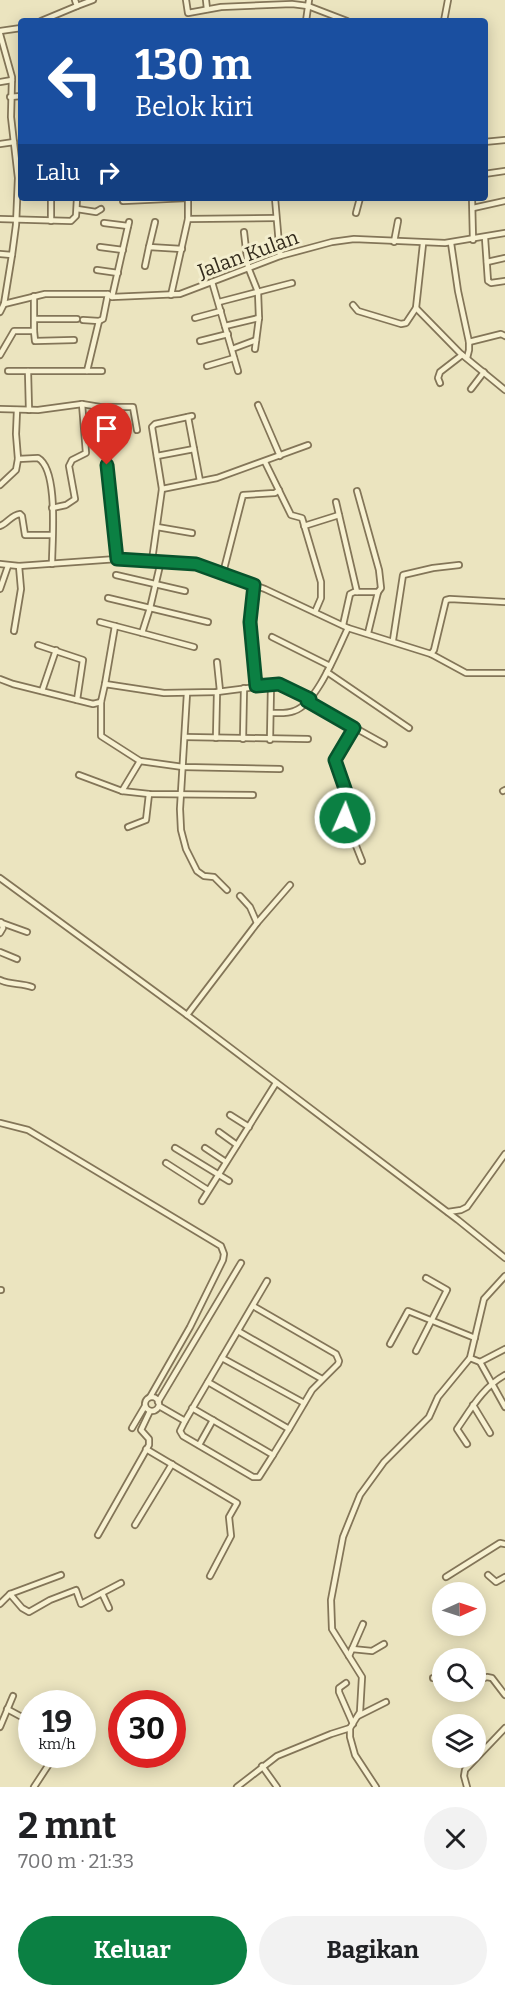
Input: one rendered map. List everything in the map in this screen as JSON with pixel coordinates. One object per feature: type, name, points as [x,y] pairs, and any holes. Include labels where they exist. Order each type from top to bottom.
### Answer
[{"type":"street","points":[[47,18],[76,3],[93,0]]},
{"type":"street","points":[[186,0],[188,13],[248,3],[288,2],[309,3],[341,18]]},
{"type":"street","points":[[206,0],[207,9]]},
{"type":"street","points":[[226,0],[227,6]]},
{"type":"street","points":[[445,18],[448,0]]},
{"type":"street","points":[[306,18],[309,3]]},
{"type":"street","points":[[18,29],[0,33],[12,80],[10,97],[14,142],[18,151]]},
{"type":"street","points":[[0,81],[12,80]]},
{"type":"street","points":[[10,97],[18,96]]},
{"type":"street","points":[[13,126],[18,125]]},
{"type":"street","points":[[488,142],[505,140]]},
{"type":"street","points":[[0,144],[14,142]]},
{"type":"street","points":[[488,173],[505,171]]},
{"type":"street","points":[[0,312],[4,304],[2,296],[12,255],[18,175]]},
{"type":"street","points":[[51,201],[51,221]]},
{"type":"street","points":[[0,219],[73,220],[76,218],[76,201]]},
{"type":"street","points":[[171,295],[188,219],[188,201]]},
{"type":"street","points":[[275,201],[280,256]]},
{"type":"street","points":[[356,213],[359,201]]},
{"type":"street","points":[[472,201],[473,240]]},
{"type":"street","points":[[473,208],[505,201]]},
{"type":"street","points":[[77,209],[96,212],[101,209]]},
{"type":"street","points":[[188,219],[276,219]]},
{"type":"street","points":[[394,242],[398,221]]},
{"type":"street","points":[[145,266],[154,222]]},
{"type":"street","points":[[87,371],[99,321],[103,319],[118,273],[129,224],[104,223]]},
{"type":"street","points":[[244,232],[248,267],[258,292],[259,318],[255,350]]},
{"type":"street","name":"Jalan Kulan","points":[[4,304],[34,296],[59,293],[110,296],[171,295],[189,291],[280,256],[341,240],[452,243],[505,233]]},
{"type":"street","points":[[484,238],[489,282],[505,281]]},
{"type":"street","points":[[440,383],[438,378],[440,372],[469,350],[452,243]]},
{"type":"street","points":[[353,305],[358,311],[403,324],[409,320],[416,308],[423,244]]},
{"type":"street","points":[[100,247],[123,250]]},
{"type":"street","points":[[149,247],[182,249]]},
{"type":"street","points":[[0,254],[12,255]]},
{"type":"street","points":[[487,262],[505,258]]},
{"type":"street","points":[[98,270],[118,273]]},
{"type":"street","points":[[212,282],[238,371]]},
{"type":"street","points":[[219,302],[292,283]]},
{"type":"street","points":[[34,296],[35,340],[74,340]]},
{"type":"street","points":[[416,308],[464,356],[505,390]]},
{"type":"street","points":[[195,318],[221,311]]},
{"type":"street","points":[[225,326],[259,318]]},
{"type":"street","points":[[35,319],[99,321]]},
{"type":"street","points":[[1,357],[14,331],[34,331]]},
{"type":"street","points":[[469,342],[501,333],[505,336]]},
{"type":"street","points":[[200,341],[228,334]]},
{"type":"street","points":[[232,349],[256,340]]},
{"type":"street","points":[[207,366],[234,358]]},
{"type":"street","points":[[28,371],[29,410]]},
{"type":"street","points":[[8,372],[102,371]]},
{"type":"street","points":[[471,389],[484,372]]},
{"type":"street","points":[[52,508],[66,505],[75,499],[68,468],[72,460],[86,453],[82,404]]},
{"type":"street","points":[[0,409],[29,410],[82,404],[100,407],[133,407],[137,430]]},
{"type":"street","points":[[258,405],[280,456]]},
{"type":"street","points":[[0,485],[16,470],[18,459],[17,410]]},
{"type":"street","points":[[152,560],[162,489],[153,426],[190,416],[200,481]]},
{"type":"street","points":[[105,441],[117,559]]},
{"type":"street","points":[[162,489],[217,478],[308,445]]},
{"type":"street","points":[[157,456],[194,449]]},
{"type":"street","points":[[18,459],[38,458],[45,464],[51,486],[52,564]]},
{"type":"street","points":[[265,462],[291,515],[302,518],[321,582],[321,598],[315,612]]},
{"type":"street","points":[[223,573],[243,495],[274,493],[279,490]]},
{"type":"street","points":[[357,491],[379,570],[381,588],[368,633]]},
{"type":"street","points":[[336,502],[357,592]]},
{"type":"street","points":[[0,526],[6,524],[14,515],[20,514],[26,536],[51,535]]},
{"type":"street","points":[[304,526],[339,515]]},
{"type":"street","points":[[157,527],[192,533]]},
{"type":"street","points":[[0,564],[19,566],[117,559],[196,564],[254,585],[345,627],[393,640],[431,654],[466,673],[505,673]]},
{"type":"street","points":[[142,633],[161,561]]},
{"type":"street","points":[[393,640],[403,575],[433,567],[459,565]]},
{"type":"street","points":[[0,589],[8,566]]},
{"type":"street","points":[[14,632],[21,589],[19,566]]},
{"type":"street","points":[[116,575],[185,591]]},
{"type":"street","points":[[254,585],[250,622],[256,686]]},
{"type":"street","points":[[271,713],[297,711],[308,700],[327,672],[345,627],[350,594],[378,592]]},
{"type":"street","points":[[108,598],[208,622]]},
{"type":"street","points":[[431,654],[434,650],[446,600],[505,602]]},
{"type":"street","points":[[100,622],[194,647]]},
{"type":"street","points":[[115,626],[101,701],[100,736],[140,761],[183,767],[280,769]]},
{"type":"street","points":[[272,637],[330,666]]},
{"type":"street","points":[[38,645],[79,658],[84,662],[77,700]]},
{"type":"street","points":[[42,691],[56,650]]},
{"type":"street","points":[[216,738],[219,692],[217,662]]},
{"type":"street","points":[[327,672],[410,728]]},
{"type":"street","points":[[0,679],[93,704],[99,704],[101,701]]},
{"type":"street","points":[[105,684],[164,693],[219,692],[256,686],[284,686],[384,744]]},
{"type":"street","points":[[270,740],[271,685]]},
{"type":"street","points":[[243,739],[244,688]]},
{"type":"street","points":[[187,693],[181,830],[194,867],[200,874],[214,877],[227,891]]},
{"type":"street","points":[[354,728],[335,760],[351,806],[345,818],[362,861]]},
{"type":"street","points":[[185,737],[308,739]]},
{"type":"street","points":[[122,791],[140,761]]},
{"type":"street","points":[[79,775],[122,791],[150,794],[253,795]]},
{"type":"street","points":[[128,826],[146,820],[150,794]]},
{"type":"street","points":[[1,880],[187,1015],[448,1212],[505,1258]]},
{"type":"street","points":[[187,1015],[257,923],[290,885]]},
{"type":"street","points":[[240,896],[250,907],[257,923]]},
{"type":"street","points":[[1,922],[27,932]]},
{"type":"street","points":[[0,933],[3,928],[1,922]]},
{"type":"street","points":[[0,952],[16,959]]},
{"type":"street","points":[[0,980],[32,987]]},
{"type":"street","points":[[201,1201],[276,1083]]},
{"type":"street","points":[[230,1115],[249,1127]]},
{"type":"street","points":[[0,1123],[28,1130],[220,1246],[224,1254],[190,1327],[150,1397],[145,1401],[145,1406],[132,1428]]},
{"type":"street","points":[[219,1132],[237,1145]]},
{"type":"street","points":[[175,1148],[229,1181]]},
{"type":"street","points":[[205,1148],[226,1162]]},
{"type":"street","points":[[448,1212],[467,1207],[505,1154]]},
{"type":"street","points":[[166,1163],[208,1190]]},
{"type":"street","points":[[98,1535],[146,1449],[149,1440],[141,1430],[150,1411],[155,1410],[241,1263]]},
{"type":"street","points":[[376,1787],[355,1755],[350,1737],[352,1726],[358,1716],[363,1680],[361,1672],[334,1636],[331,1622],[332,1597],[343,1537],[360,1495],[384,1462],[429,1417],[438,1397],[470,1358],[484,1299],[505,1276]]},
{"type":"street","points":[[416,1351],[447,1290],[426,1278]]},
{"type":"street","points":[[252,1306],[336,1354],[338,1365],[322,1379],[304,1403],[260,1476],[256,1478],[181,1434],[180,1431],[192,1408],[208,1382],[252,1306],[267,1281]]},
{"type":"street","points":[[390,1344],[408,1311],[475,1338]]},
{"type":"street","points":[[190,1327],[200,1333]]},
{"type":"street","points":[[238,1331],[322,1379]]},
{"type":"street","points":[[480,1362],[505,1350]]},
{"type":"street","points":[[222,1358],[304,1403]]},
{"type":"street","points":[[470,1358],[480,1362],[505,1407]]},
{"type":"street","points":[[467,1444],[457,1429],[492,1382],[505,1375]]},
{"type":"street","points":[[208,1382],[289,1429]]},
{"type":"street","points":[[150,1397],[155,1398],[158,1404],[185,1421]]},
{"type":"street","points":[[473,1405],[490,1433]]},
{"type":"street","points":[[145,1406],[150,1411]]},
{"type":"street","points":[[192,1408],[273,1455]]},
{"type":"street","points":[[199,1445],[213,1420]]},
{"type":"street","points":[[146,1449],[237,1503],[229,1517],[231,1536],[210,1576]]},
{"type":"street","points":[[135,1525],[172,1464]]},
{"type":"street","points":[[446,1577],[500,1544],[505,1544]]},
{"type":"street","points":[[0,1604],[10,1594],[62,1575]]},
{"type":"street","points":[[488,1575],[496,1582],[505,1577]]},
{"type":"street","points":[[10,1594],[22,1608],[29,1612],[75,1590],[81,1604],[121,1583]]},
{"type":"street","points":[[102,1593],[109,1608]]},
{"type":"street","points":[[349,1656],[363,1624]]},
{"type":"street","points":[[352,1649],[368,1652],[384,1644]]},
{"type":"street","points":[[486,1678],[492,1678],[505,1695]]},
{"type":"street","points":[[345,1683],[339,1688],[339,1692],[352,1726]]},
{"type":"street","points":[[0,1727],[13,1696]]},
{"type":"street","points":[[358,1716],[386,1702]]},
{"type":"street","points":[[8,1709],[18,1715]]},
{"type":"street","points":[[237,1787],[262,1766],[286,1752],[352,1726]]},
{"type":"street","points":[[486,1746],[505,1728]]},
{"type":"street","points":[[262,1766],[277,1787]]},
{"type":"street","points":[[34,1787],[46,1768]]},
{"type":"street","points":[[467,1768],[464,1773],[467,1787]]},
{"type":"route","points":[[107,465],[117,559],[196,564],[254,585],[250,622],[256,686],[279,684],[284,686],[310,699],[307,701],[354,728],[335,760],[351,806],[345,818]]}]
